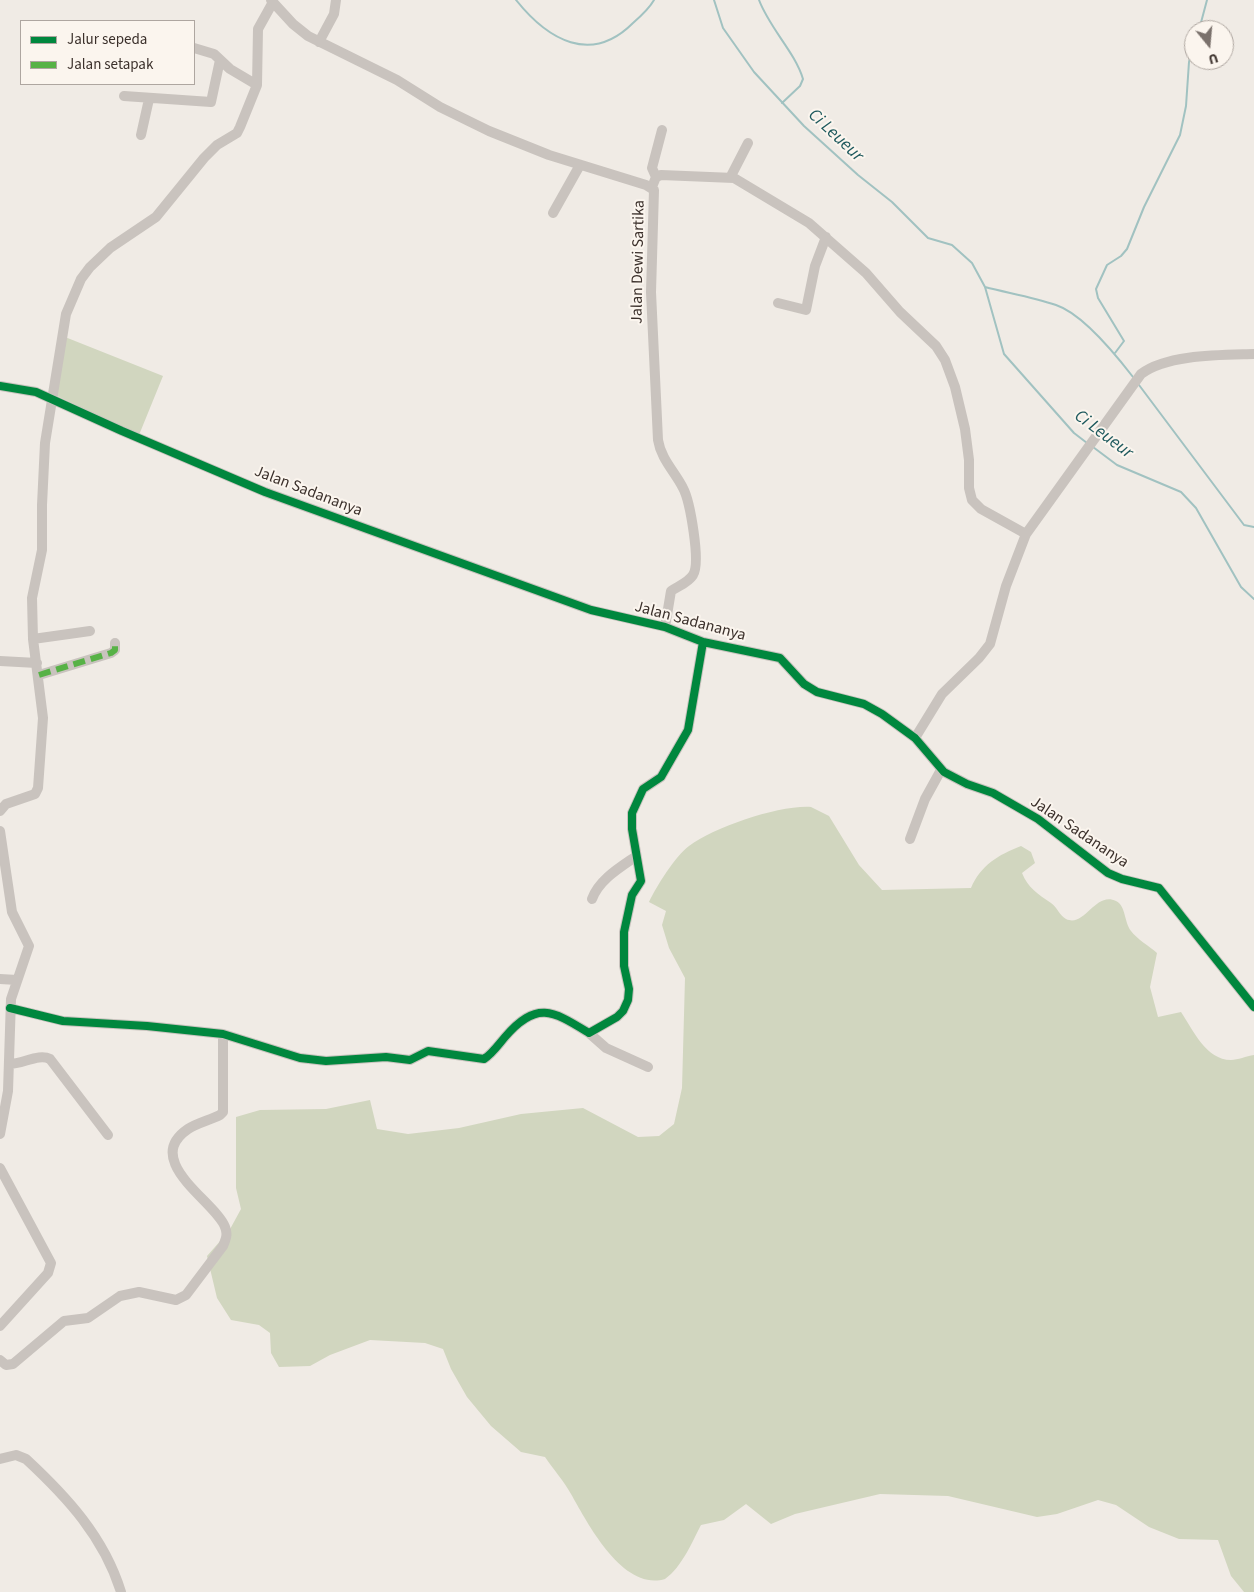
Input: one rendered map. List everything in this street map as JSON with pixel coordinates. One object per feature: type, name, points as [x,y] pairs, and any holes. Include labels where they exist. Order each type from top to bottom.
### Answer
[{"type":"street","points":[[319,42],[334,14],[336,0]]},
{"type":"street","points":[[0,810],[6,804],[31,796],[38,790],[43,718],[39,675],[33,640],[32,598],[42,550],[43,480],[51,398],[66,314],[81,279],[110,248],[161,212],[204,158],[217,145],[236,133],[248,113],[257,85],[258,29],[272,1]]},
{"type":"street","name":"Jalan Dewi Sartika","points":[[272,1],[293,24],[319,42],[397,80],[427,100],[489,131],[580,165],[652,187],[655,192],[651,292],[658,440],[663,457],[688,498],[695,547],[694,572],[690,579],[671,591],[665,627]]},
{"type":"street","points":[[195,48],[210,52],[230,69],[257,85]]},
{"type":"street","points":[[124,96],[211,102],[220,60]]},
{"type":"street","points":[[141,136],[150,99]]},
{"type":"street","points":[[652,187],[656,177],[652,168],[662,130]]},
{"type":"street","points":[[731,176],[748,143]]},
{"type":"street","points":[[553,214],[580,165]]},
{"type":"street","points":[[656,177],[731,176],[809,223],[866,273],[900,312],[936,346],[946,360],[955,387],[965,429],[970,495],[981,508],[1026,534]]},
{"type":"street","points":[[778,303],[806,310],[814,270],[826,236]]},
{"type":"street","points":[[915,738],[942,694],[979,658],[990,644],[1014,561],[1026,534],[1126,393],[1144,372],[1163,364],[1210,356],[1254,354]]},
{"type":"street","name":"Jalan Sadananya","points":[[0,386],[24,388],[51,398],[265,492],[591,610],[665,627],[703,642],[780,658],[810,688],[825,695],[864,704],[915,738],[941,770],[967,784],[993,793],[1038,819],[1108,872],[1122,879],[1159,888],[1254,1007]]},
{"type":"street","points":[[33,640],[90,631]]},
{"type":"street","points":[[590,1033],[616,1018],[623,1011],[628,1000],[629,989],[624,966],[624,932],[632,895],[641,880],[635,857],[632,813],[643,789],[661,777],[688,730],[703,642]]},
{"type":"street","points":[[39,675],[111,653],[115,650],[115,644]]},
{"type":"street","points":[[0,661],[37,663]]},
{"type":"street","points":[[910,839],[925,799],[941,770]]},
{"type":"street","points":[[0,831],[12,912],[29,946],[16,980],[10,1008],[8,1091],[0,1134]]},
{"type":"street","points":[[592,899],[595,892],[608,877],[635,857]]},
{"type":"street","points":[[0,979],[16,980]]},
{"type":"street","points":[[10,1008],[63,1021],[147,1026],[223,1034],[300,1058],[326,1061],[386,1057],[410,1060],[428,1051],[484,1060],[519,1022],[540,1012],[562,1018],[590,1033],[606,1048],[648,1067]]},
{"type":"street","points":[[0,1360],[6,1364],[13,1364],[64,1321],[88,1318],[120,1296],[139,1292],[171,1300],[186,1295],[223,1246],[226,1239],[225,1226],[185,1182],[178,1171],[174,1155],[176,1141],[187,1129],[224,1112],[223,1034]]},
{"type":"street","points":[[9,1064],[21,1064],[39,1057],[50,1059],[108,1135]]},
{"type":"street","points":[[0,1168],[52,1263],[48,1273],[0,1326]]},
{"type":"street","points":[[0,1457],[16,1455],[26,1458],[74,1506],[109,1560],[121,1592]]},
{"type":"green space","points":[[65,337],[163,376],[139,435],[53,394]]},
{"type":"green space","points":[[798,807],[811,807],[829,816],[859,865],[882,890],[971,888],[985,867],[998,857],[1021,846],[1031,852],[1035,863],[1022,873],[1027,883],[1066,919],[1079,919],[1102,901],[1109,899],[1119,903],[1131,931],[1157,953],[1150,987],[1158,1017],[1181,1012],[1207,1050],[1222,1059],[1234,1060],[1254,1055],[1254,1592],[1244,1592],[1231,1576],[1218,1540],[1179,1539],[1149,1527],[1116,1505],[1098,1500],[1057,1514],[1037,1517],[948,1496],[880,1494],[795,1514],[771,1524],[746,1504],[724,1520],[701,1525],[677,1568],[665,1579],[649,1580],[634,1575],[620,1565],[608,1551],[596,1536],[565,1484],[545,1457],[521,1452],[491,1426],[467,1397],[451,1369],[443,1349],[425,1343],[370,1340],[330,1355],[310,1366],[279,1367],[271,1353],[270,1333],[259,1325],[231,1320],[217,1298],[207,1256],[229,1231],[241,1209],[236,1188],[236,1117],[260,1110],[326,1109],[370,1100],[377,1129],[408,1134],[459,1128],[521,1114],[583,1108],[638,1137],[659,1136],[674,1124],[682,1088],[685,978],[669,948],[662,925],[666,911],[649,902],[661,880],[678,856],[700,839],[765,813]]},
{"type":"waterway","name":"Ci Leueur","points":[[516,0],[528,14],[556,36],[586,45],[602,43],[617,36],[642,15],[654,0]]},
{"type":"waterway","name":"Ci Leueur","points":[[714,0],[723,28],[754,72],[804,126],[858,175],[892,202],[928,238],[952,245],[972,263],[985,287],[1004,354],[1074,433],[1087,443]]},
{"type":"waterway","points":[[759,0],[769,21],[794,59],[803,79],[800,86],[782,103]]},
{"type":"waterway","points":[[1202,20],[1207,0]]},
{"type":"waterway","points":[[1115,353],[1124,341],[1098,298],[1096,289],[1107,265],[1121,256],[1127,249],[1144,207],[1180,135],[1186,106],[1188,70]]},
{"type":"waterway","name":"Ci Leueur","points":[[985,287],[1056,305],[1066,310],[1088,326],[1133,377]]},
{"type":"waterway","name":"Ci Leueur","points":[[1139,385],[1244,525],[1254,527]]},
{"type":"waterway","name":"Ci Leueur","points":[[1093,447],[1117,465],[1181,492],[1196,508],[1241,587],[1254,599]]},
{"type":"marked path","points":[[39,675],[111,653],[115,650],[115,643]]},
{"type":"cycle path","points":[[0,386],[36,392],[265,492],[591,610],[665,627],[703,642],[780,658],[804,684],[817,692],[864,704],[882,714],[915,738],[944,772],[967,784],[993,793],[1038,819],[1108,873],[1122,879],[1159,888],[1254,1007]]},
{"type":"cycle path","points":[[10,1008],[63,1021],[147,1026],[223,1034],[300,1058],[326,1061],[386,1057],[410,1060],[428,1051],[484,1059],[493,1052],[516,1025],[536,1014],[546,1013],[555,1015],[589,1033],[617,1017],[623,1011],[628,1000],[629,989],[624,966],[624,932],[632,895],[641,881],[632,829],[632,813],[643,789],[661,777],[688,730],[703,642]]}]
